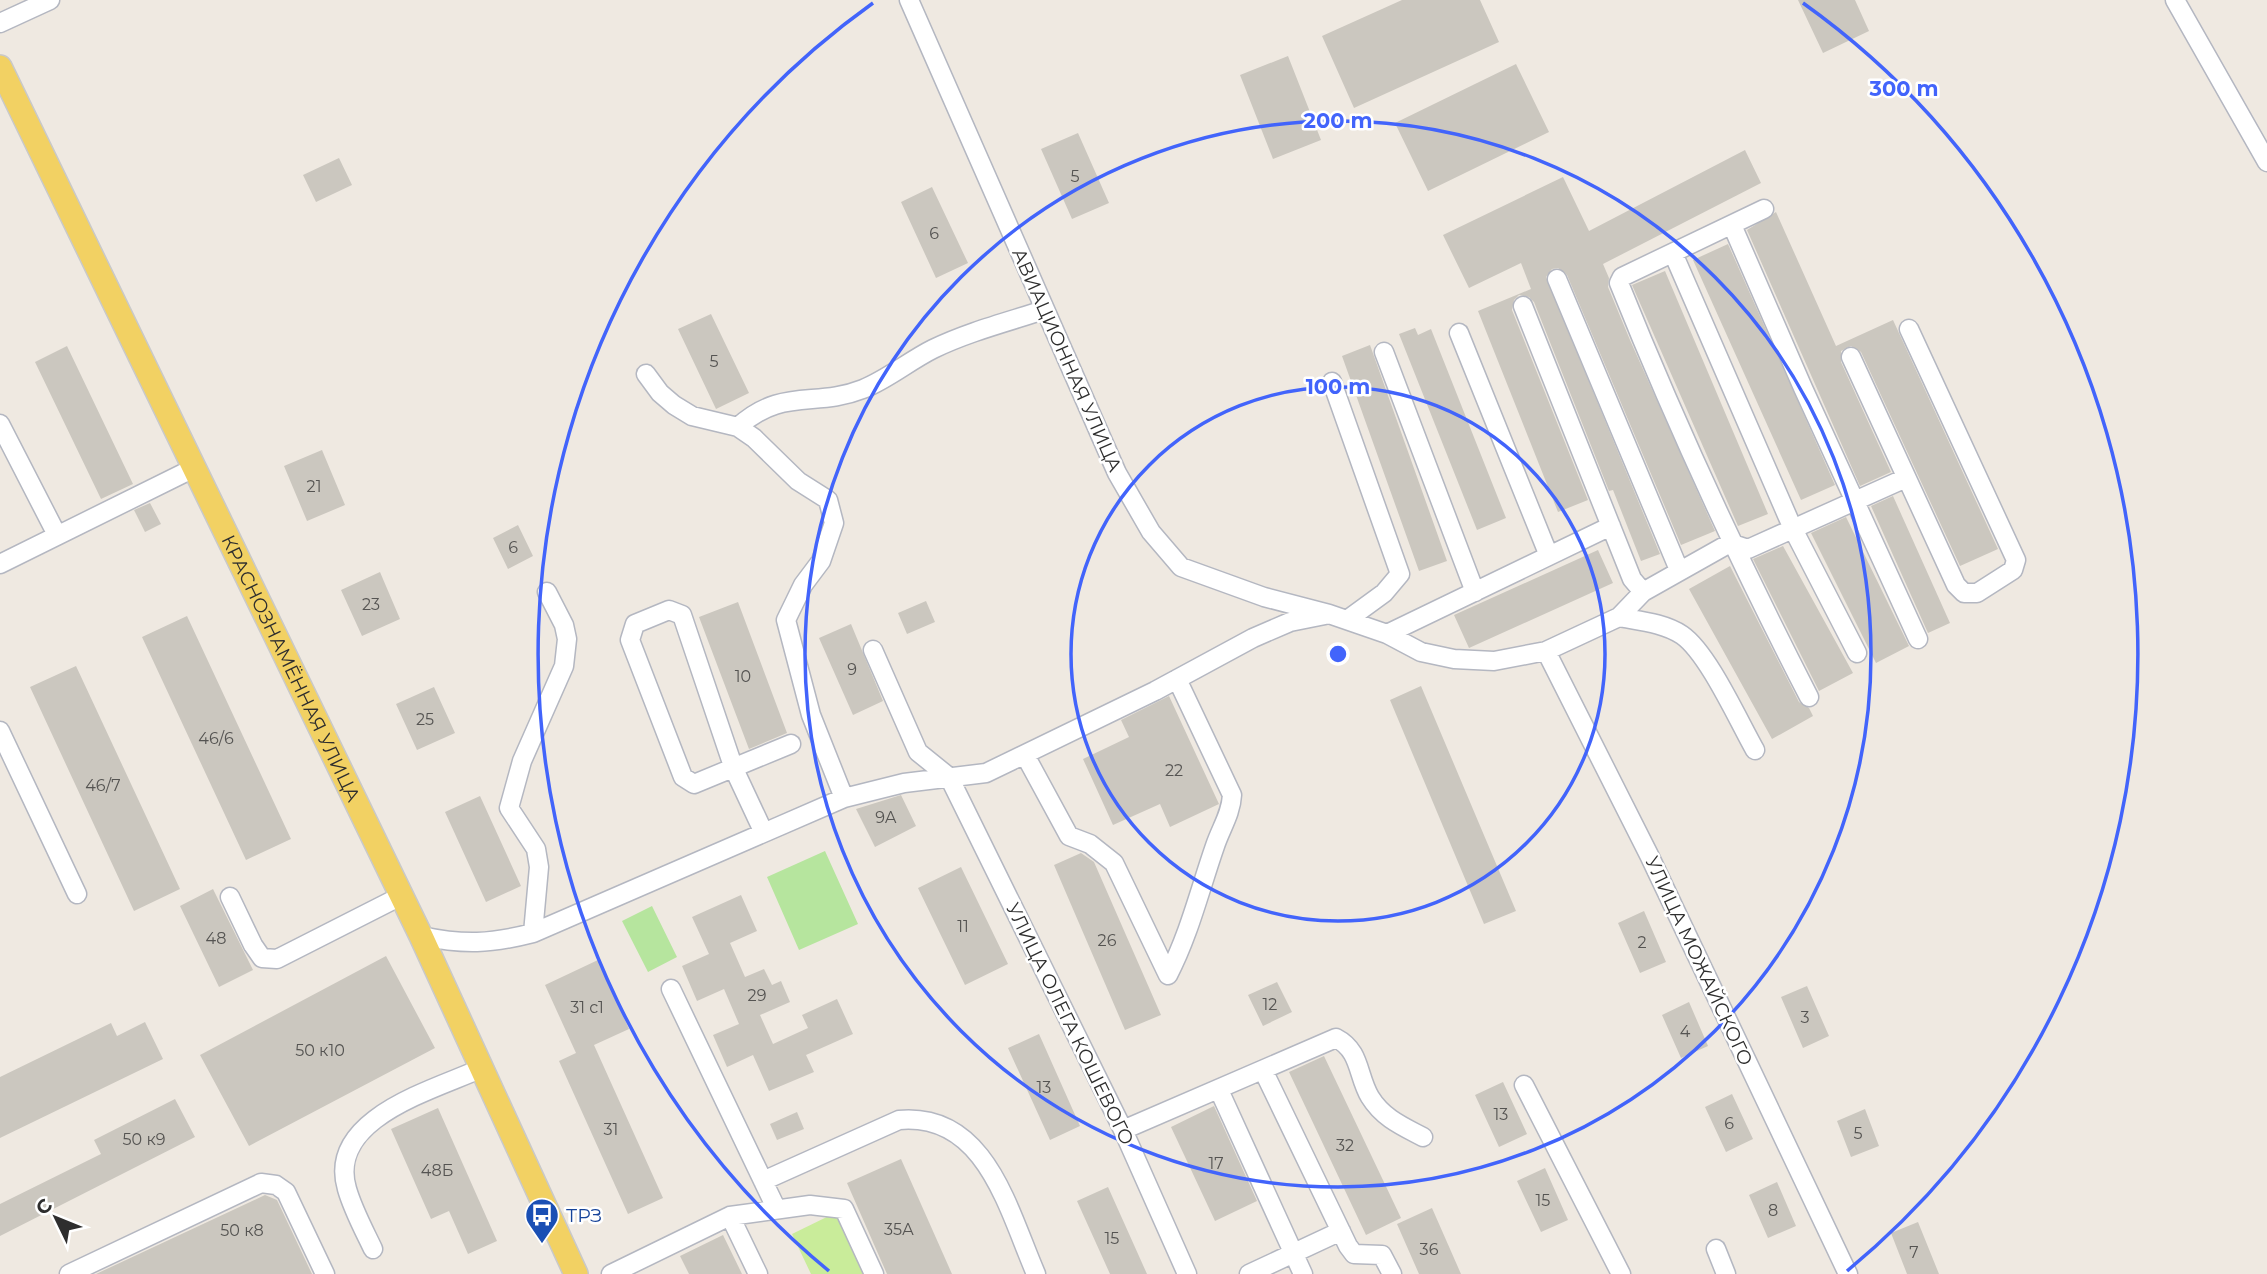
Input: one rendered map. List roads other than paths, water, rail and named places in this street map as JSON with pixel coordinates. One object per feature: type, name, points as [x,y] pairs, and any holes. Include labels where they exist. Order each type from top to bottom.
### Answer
[{"type":"main road","name":"КРАСНОЗНАМЁННАЯ УЛИЦА","points":[[0,67],[192,469],[421,936],[576,1274]]},
{"type":"street","points":[[0,23],[50,0]]},
{"type":"street","name":"АВИАЦИОННАЯ УЛИЦА","points":[[909,0],[1117,473],[1151,532],[1181,567],[1264,597],[1329,614],[1387,634],[1421,652],[1454,659],[1494,661],[1546,651],[1619,617]]},
{"type":"street","points":[[2175,0],[2267,162]]},
{"type":"street","points":[[1764,209],[1622,277],[1619,283],[1673,418],[1730,542],[1809,697]]},
{"type":"street","points":[[1732,225],[1918,639]]},
{"type":"street","points":[[1674,253],[1793,529],[1857,653]]},
{"type":"street","points":[[1557,279],[1679,570]]},
{"type":"street","points":[[1523,306],[1632,579],[1643,592]]},
{"type":"street","points":[[738,427],[754,413],[769,405],[797,398],[831,397],[860,390],[933,349],[1044,310]]},
{"type":"street","points":[[1851,357],[1956,585],[1964,593],[1977,593],[2013,570],[2016,561],[1909,329]]},
{"type":"street","points":[[1458,333],[1549,556]]},
{"type":"street","points":[[1384,352],[1475,592]]},
{"type":"street","points":[[646,374],[660,393],[692,416],[738,427],[754,438],[799,481],[828,500],[834,523],[821,561],[803,585],[786,621],[811,715],[844,798]]},
{"type":"street","points":[[1332,382],[1400,574],[1384,593],[1347,620]]},
{"type":"street","points":[[0,424],[57,535]]},
{"type":"street","points":[[0,564],[192,469]]},
{"type":"street","points":[[1730,542],[1748,549],[1906,478]]},
{"type":"street","points":[[1387,634],[1611,526]]},
{"type":"street","points":[[1619,617],[1643,592],[1730,542]]},
{"type":"street","points":[[533,933],[540,867],[536,849],[509,808],[522,761],[564,666],[567,639],[564,625],[547,592]]},
{"type":"street","points":[[763,831],[734,769],[682,615],[669,610],[635,624],[630,640],[683,777],[694,784],[734,769],[790,744]]},
{"type":"street","points":[[421,936],[470,944],[494,943],[533,933],[597,908],[763,831],[844,798],[904,783],[986,773],[1290,622],[1329,614]]},
{"type":"street","points":[[1619,617],[1665,627],[1682,635],[1698,649],[1755,750]]},
{"type":"street","points":[[873,650],[918,752],[949,777]]},
{"type":"street","name":"УЛИЦА МОЖАЙСКОГО","points":[[1546,651],[1649,855],[1848,1274]]},
{"type":"street","points":[[1026,755],[1069,836],[1090,844],[1114,863],[1168,975],[1179,954],[1218,836],[1231,810],[1232,795],[1177,679]]},
{"type":"street","points":[[0,731],[77,894]]},
{"type":"street","name":"УЛИЦА ОЛЕГА КОШЕВОГО","points":[[949,777],[1123,1130],[1187,1274]]},
{"type":"street","points":[[230,897],[262,958],[277,959],[401,896]]},
{"type":"street","points":[[671,989],[776,1208]]},
{"type":"street","points":[[1123,1130],[1336,1038],[1349,1045],[1355,1054],[1361,1079],[1382,1113],[1423,1137]]},
{"type":"street","points":[[373,1249],[346,1188],[344,1162],[355,1137],[377,1116],[482,1068]]},
{"type":"street","points":[[1263,1070],[1354,1254],[1382,1255],[1392,1274]]},
{"type":"street","points":[[1524,1085],[1621,1274]]},
{"type":"street","points":[[1219,1090],[1303,1274]]},
{"type":"street","points":[[763,1181],[899,1120],[914,1119],[942,1125],[969,1140],[988,1165],[1036,1274]]},
{"type":"street","points":[[69,1274],[261,1183],[276,1185],[286,1192],[325,1274]]},
{"type":"street","points":[[611,1274],[730,1216],[810,1205],[844,1209],[874,1274]]},
{"type":"street","points":[[730,1216],[758,1274]]},
{"type":"street","points":[[1249,1274],[1341,1231]]},
{"type":"street","points":[[1716,1249],[1726,1274]]},
{"type":"place","name":"ТРЗ","points":[[542,1245]]}]
